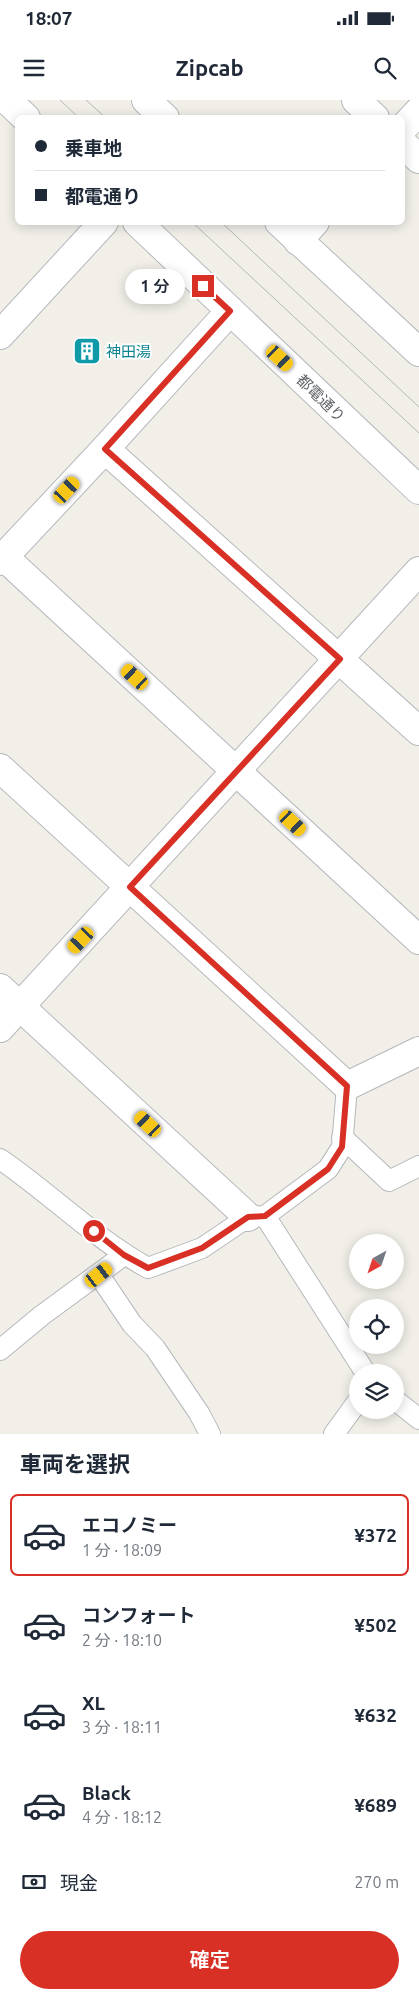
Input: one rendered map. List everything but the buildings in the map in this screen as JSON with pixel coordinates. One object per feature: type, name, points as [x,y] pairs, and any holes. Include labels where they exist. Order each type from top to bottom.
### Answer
[{"type":"street","points":[[7,100],[23,115]]},
{"type":"street","points":[[146,100],[162,115]]},
{"type":"street","points":[[356,100],[372,115]]},
{"type":"street","points":[[405,126],[419,111]]},
{"type":"street","points":[[405,146],[419,158]]},
{"type":"street","points":[[0,335],[101,225]]},
{"type":"street","name":"都電通り","points":[[140,225],[419,490]]},
{"type":"street","points":[[287,225],[307,232],[419,352]]},
{"type":"street","points":[[230,311],[2,559],[237,771],[419,940]]},
{"type":"street","points":[[105,449],[419,731]]},
{"type":"street","points":[[0,1028],[419,571]]},
{"type":"street","points":[[0,768],[347,1086],[419,1051]]},
{"type":"street","points":[[0,988],[256,1216]]},
{"type":"lane","points":[[0,1159],[23,1174],[124,1255],[148,1268],[202,1248],[256,1216],[328,1169],[342,1147],[347,1086]]},
{"type":"lane","points":[[342,1137],[389,1181],[419,1166]]},
{"type":"lane","points":[[256,1216],[359,1364]]},
{"type":"lane","points":[[0,1350],[41,1316],[124,1255]]},
{"type":"lane","points":[[99,1275],[132,1324],[155,1348],[199,1413],[210,1434]]},
{"type":"lane","points":[[404,1407],[419,1419]]},
{"type":"lane","points":[[334,1434],[349,1413]]},
{"type":"tram line","points":[[60,100],[76,115]]},
{"type":"tram line","points":[[86,100],[103,115]]},
{"type":"tram line","points":[[195,225],[419,433]]},
{"type":"tram line","points":[[224,225],[419,407]]},
{"type":"place","name":"神田湯","points":[[87,351]]},
{"type":"route","points":[[94,1231],[124,1255],[148,1268],[202,1248],[248,1217],[265,1216],[328,1169],[342,1147],[347,1086],[130,887],[340,659],[105,449],[230,311],[203,286]]}]
